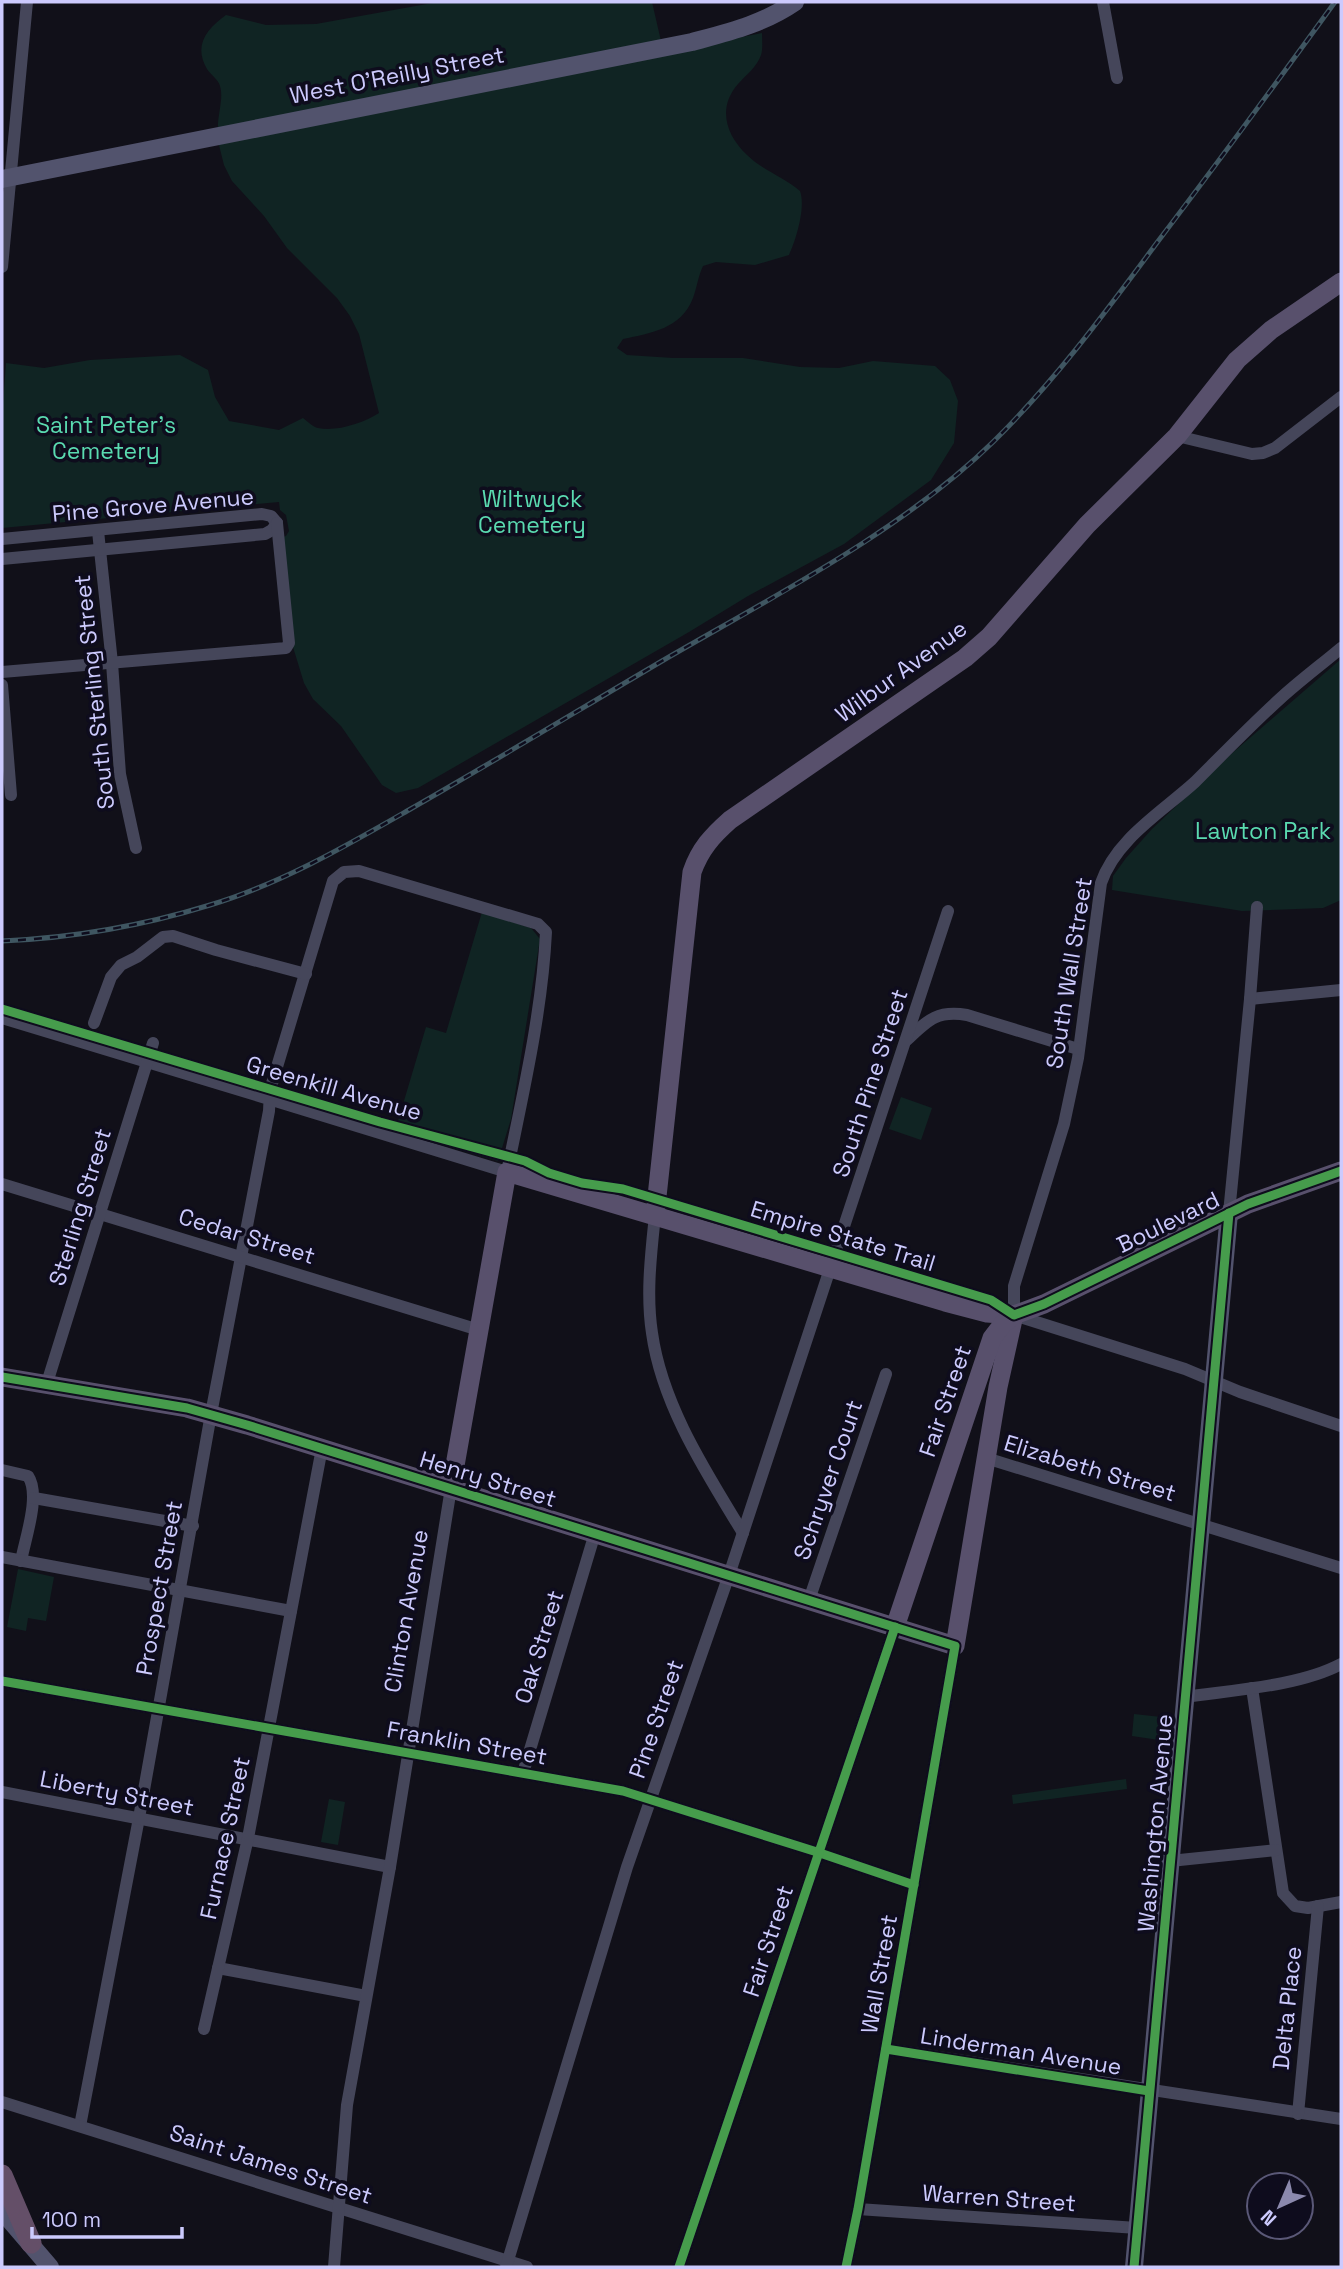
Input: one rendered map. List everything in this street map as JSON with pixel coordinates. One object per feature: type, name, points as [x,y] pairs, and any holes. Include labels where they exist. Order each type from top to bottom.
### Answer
[{"type":"highway","points":[[2,2175],[31,2243]]},
{"type":"main road","name":"West O'Reilly Street","points":[[5,179],[692,42],[758,23],[795,2]]},
{"type":"main road","name":"Wilbur Avenue","points":[[655,1215],[692,872],[708,839],[730,820],[965,658],[989,637],[1087,524],[1177,436],[1237,360],[1294,313],[1341,282]]},
{"type":"main road","name":"Boulevard","points":[[1014,1315],[1044,1304],[1229,1213],[1341,1171]]},
{"type":"main road","name":"Greenkill Avenue","points":[[507,1172],[987,1313],[1014,1315]]},
{"type":"main road","name":"Clinton Avenue","points":[[452,1488],[507,1172]]},
{"type":"main road","name":"Washington Avenue","points":[[1134,2267],[1229,1213]]},
{"type":"main road","name":"Wall Street","points":[[955,1646],[998,1387],[1014,1315]]},
{"type":"main road","name":"Fair Street","points":[[895,1627],[992,1338],[1014,1315]]},
{"type":"main road","name":"Henry Street","points":[[2,1377],[211,1414],[955,1646]]},
{"type":"main road","points":[[2,2211],[50,2267]]},
{"type":"main road","points":[[2,2231],[37,2267]]},
{"type":"street","points":[[2,267],[5,179],[27,2]]},
{"type":"street","points":[[1103,2],[1117,78]]},
{"type":"street","points":[[1177,436],[1252,454],[1263,453],[1275,448],[1341,397]]},
{"type":"street","name":"Pine Grove Avenue","points":[[2,539],[262,514],[271,516],[276,523],[272,530],[265,534],[2,559]]},
{"type":"street","points":[[2,672],[286,648],[289,643],[276,523]]},
{"type":"street","name":"South Sterling Street","points":[[98,531],[120,774],[136,848]]},
{"type":"street","name":"South Wall Street","points":[[1014,1315],[1014,1286],[1064,1124],[1078,1049],[1101,883],[1105,872],[1142,826],[1192,784],[1284,695],[1341,648]]},
{"type":"street","points":[[2,685],[11,795]]},
{"type":"street","name":"Prospect Street","points":[[80,2126],[274,1076],[335,878],[344,872],[359,870],[383,877],[538,924],[546,932],[526,1080],[507,1172]]},
{"type":"street","points":[[1229,1213],[1251,999],[1257,907]]},
{"type":"street","name":"South Pine Street","points":[[830,1268],[948,911]]},
{"type":"street","points":[[94,1023],[111,976],[121,965],[137,957],[163,937],[173,936],[306,974]]},
{"type":"street","points":[[1251,999],[1341,990]]},
{"type":"street","points":[[906,1040],[923,1025],[950,1013],[967,1015],[1078,1049]]},
{"type":"street","name":"Greenkill Avenue","points":[[2,1018],[507,1172]]},
{"type":"street","name":"Sterling Street","points":[[47,1383],[153,1043]]},
{"type":"street","name":"Cedar Street","points":[[2,1184],[480,1330]]},
{"type":"street","points":[[655,1215],[649,1299],[655,1351],[678,1418],[743,1533]]},
{"type":"street","name":"Pine Street","points":[[507,2264],[593,1974],[830,1268]]},
{"type":"street","name":"Greenkill Avenue","points":[[1014,1315],[1185,1369],[1214,1382],[1341,1426]]},
{"type":"street","name":"Schryver Court","points":[[809,1600],[886,1374]]},
{"type":"street","name":"Furnace Street","points":[[204,2029],[248,1839],[322,1448]]},
{"type":"street","name":"Elizabeth Street","points":[[986,1458],[1341,1568]]},
{"type":"street","points":[[2,1470],[28,1476],[33,1484],[34,1498],[21,1561]]},
{"type":"street","name":"Clinton Avenue","points":[[334,2267],[347,2105],[390,1867],[452,1488]]},
{"type":"street","points":[[34,1498],[192,1526]]},
{"type":"street","name":"Oak Street","points":[[523,1773],[595,1533]]},
{"type":"street","points":[[2,1557],[291,1611]]},
{"type":"street","name":"Fair Street","points":[[679,2267],[895,1627]]},
{"type":"street","name":"Wall Street","points":[[846,2267],[955,1646]]},
{"type":"street","points":[[1185,1697],[1252,1688],[1325,1673],[1341,1664]]},
{"type":"street","name":"Franklin Street","points":[[2,1681],[623,1791],[914,1885]]},
{"type":"street","points":[[1252,1688],[1286,1899],[1295,1906],[1341,1902]]},
{"type":"street","name":"Liberty Street","points":[[2,1792],[390,1867]]},
{"type":"street","points":[[1170,1861],[1276,1850]]},
{"type":"street","name":"Delta Place","points":[[1298,2114],[1318,1906]]},
{"type":"street","points":[[218,1968],[366,1996]]},
{"type":"street","name":"Linderman Avenue","points":[[886,2049],[1341,2119]]},
{"type":"street","name":"Saint James Street","points":[[2,2102],[507,2264],[527,2267]]},
{"type":"street","name":"Warren Street","points":[[858,2209],[1137,2228]]},
{"type":"green space","points":[[438,2],[652,2],[661,41],[218,130],[221,91],[207,69],[201,52],[208,32],[226,15],[266,25],[316,24]]},
{"type":"green space","name":"Wiltwyck Cemetery","points":[[762,33],[761,55],[731,93],[726,112],[727,121],[734,139],[747,155],[800,191],[801,214],[789,255],[755,265],[716,262],[703,266],[693,298],[681,317],[664,328],[623,339],[617,348],[627,355],[743,358],[800,367],[839,368],[873,361],[935,366],[950,380],[958,401],[954,443],[931,480],[844,544],[748,596],[418,788],[396,793],[382,785],[341,726],[313,699],[304,683],[293,647],[283,537],[289,531],[286,515],[280,510],[279,502],[2,528],[2,417],[6,363],[44,368],[90,360],[180,355],[208,370],[215,397],[229,421],[279,430],[303,418],[316,427],[333,429],[358,423],[379,413],[359,334],[350,316],[337,298],[287,248],[264,216],[232,181],[224,165],[218,141]]},
{"type":"green space","name":"Lawton Park","points":[[1341,659],[1341,900],[1323,908],[1242,911],[1112,890],[1113,876],[1152,829],[1230,755]]},
{"type":"green space","points":[[482,912],[531,928],[540,939],[511,1119],[498,1161],[395,1131],[426,1027],[446,1033]]},
{"type":"green space","points":[[901,1097],[932,1108],[921,1140],[889,1129]]},
{"type":"green space","points":[[18,1569],[54,1577],[46,1621],[28,1618],[26,1631],[7,1627]]},
{"type":"green space","points":[[1134,1714],[1161,1717],[1159,1740],[1132,1736]]},
{"type":"green space","points":[[1126,1779],[1127,1789],[1013,1804],[1012,1795]]},
{"type":"green space","points":[[329,1799],[345,1802],[338,1845],[321,1842]]},
{"type":"railway","points":[[2,941],[81,934],[133,925],[210,905],[286,876],[407,811],[877,534],[918,505],[993,442],[1059,369],[1120,292],[1335,2]]},
{"type":"cycle path","name":"Empire State Trail","points":[[2,1009],[380,1122],[525,1161],[549,1173],[582,1183],[623,1189],[991,1300],[1014,1315],[1044,1304],[1248,1204],[1341,1171]]},
{"type":"cycle path","points":[[1134,2267],[1229,1213]]},
{"type":"cycle path","points":[[2,1377],[187,1408],[955,1646],[846,2267]]},
{"type":"cycle path","points":[[679,2267],[895,1627]]},
{"type":"cycle path","points":[[2,1681],[623,1791],[914,1885]]},
{"type":"cycle path","points":[[886,2049],[1149,2091]]},
{"type":"park label","name":"Saint Peter's Cemetery","points":[[106,438]]}]
